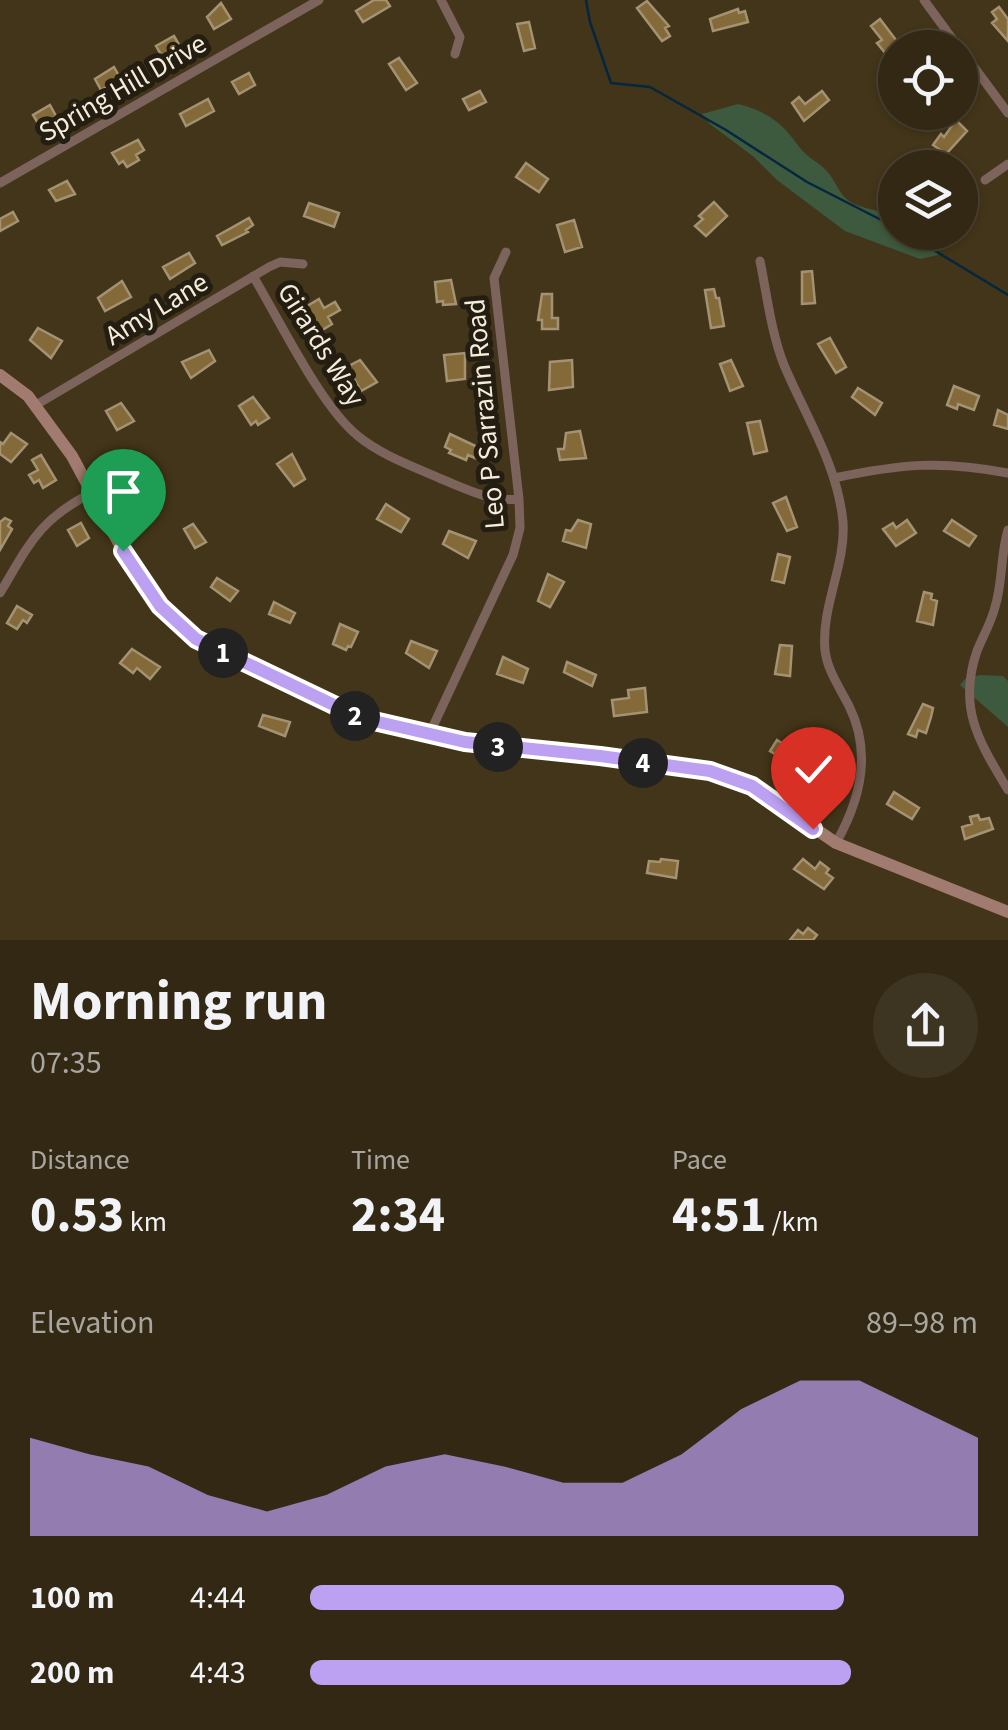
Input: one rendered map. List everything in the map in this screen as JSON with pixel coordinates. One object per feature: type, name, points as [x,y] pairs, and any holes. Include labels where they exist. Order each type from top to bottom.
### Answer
[{"type":"street","name":"Spring Hill Drive","points":[[0,184],[319,0]]},
{"type":"street","points":[[441,0],[460,37],[455,54]]},
{"type":"street","points":[[924,0],[946,30]]},
{"type":"street","points":[[978,72],[1008,113]]},
{"type":"street","points":[[985,180],[1008,164]]},
{"type":"street","name":"Leo P Sarrazin Road","points":[[428,736],[513,555],[520,528],[520,498],[494,278],[506,252]]},
{"type":"street","points":[[760,261],[783,361],[834,478],[843,523],[825,650],[832,676],[862,740],[857,797],[836,843]]},
{"type":"street","name":"Amy Lane","points":[[36,406],[253,276],[280,262],[303,264]]},
{"type":"street","name":"Girards Way","points":[[253,276],[334,411],[360,437],[472,492],[495,500],[520,498]]},
{"type":"street","points":[[0,374],[36,406],[72,456],[152,596],[196,639],[361,718],[428,736],[728,776],[780,802],[836,843],[1008,912]]},
{"type":"street","points":[[834,478],[885,467],[946,463],[1008,473]]},
{"type":"street","points":[[0,593],[39,529],[61,510],[92,493]]},
{"type":"street","points":[[1008,530],[996,605],[975,659],[970,689],[978,738],[1008,790]]},
{"type":"green space","points":[[738,104],[767,115],[827,171],[849,201],[878,211],[878,243],[845,231],[777,180],[702,114]]},
{"type":"green space","points":[[896,250],[934,250],[938,255],[920,259]]},
{"type":"green space","points":[[1003,676],[1008,681],[1008,727],[960,685],[965,679]]},
{"type":"building","points":[[374,0],[386,0],[390,6],[363,22],[356,11]]},
{"type":"building","points":[[647,1],[669,26],[665,28],[670,36],[662,41],[637,8]]},
{"type":"building","points":[[221,3],[231,19],[214,29],[207,17]]},
{"type":"building","points":[[999,7],[1008,19],[1008,41],[992,23],[997,19],[992,12]]},
{"type":"building","points":[[738,9],[739,13],[745,11],[748,22],[713,31],[710,19]]},
{"type":"building","points":[[880,19],[888,30],[878,30],[878,35],[871,26]]},
{"type":"building","points":[[529,22],[535,48],[524,51],[517,24]]},
{"type":"building","points":[[174,36],[181,48],[163,58],[156,46]]},
{"type":"building","points":[[399,58],[417,83],[406,90],[389,64]]},
{"type":"building","points":[[114,67],[119,76],[117,81],[101,90],[95,79]]},
{"type":"building","points":[[249,73],[255,85],[239,94],[232,82]]},
{"type":"building","points":[[480,91],[486,102],[469,110],[463,99]]},
{"type":"building","points":[[822,91],[829,100],[804,121],[792,103],[799,97],[805,104]]},
{"type":"building","points":[[208,99],[214,111],[186,126],[180,114]]},
{"type":"building","points":[[50,105],[56,116],[39,125],[33,115]]},
{"type":"building","points":[[949,130],[967,131],[950,150],[933,145],[941,134],[944,137]]},
{"type":"building","points":[[138,140],[144,150],[136,155],[139,160],[127,167],[123,161],[119,164],[112,153]]},
{"type":"building","points":[[526,163],[548,179],[539,192],[516,177]]},
{"type":"building","points":[[67,181],[75,194],[56,201],[49,190]]},
{"type":"building","points":[[714,202],[727,216],[706,236],[695,226],[703,219],[699,216]]},
{"type":"building","points":[[309,203],[339,213],[334,227],[304,216]]},
{"type":"building","points":[[13,212],[18,221],[0,231],[0,219]]},
{"type":"building","points":[[249,218],[253,225],[248,232],[222,245],[217,236]]},
{"type":"building","points":[[574,220],[582,247],[565,252],[557,225]]},
{"type":"building","points":[[189,253],[195,263],[170,279],[163,267]]},
{"type":"building","points":[[812,271],[815,303],[802,304],[802,272]]},
{"type":"building","points":[[451,280],[456,304],[443,305],[443,301],[437,302],[435,282]]},
{"type":"building","points":[[122,281],[131,297],[105,311],[98,298]]},
{"type":"building","points":[[714,289],[724,326],[711,328],[705,290]]},
{"type":"building","points":[[542,294],[552,294],[552,318],[558,318],[558,329],[542,329],[542,320],[538,320]]},
{"type":"building","points":[[319,299],[324,308],[335,302],[340,310],[328,317],[332,324],[319,332],[304,308]]},
{"type":"building","points":[[38,328],[62,341],[51,358],[30,340]]},
{"type":"building","points":[[830,338],[846,367],[836,373],[818,344]]},
{"type":"building","points":[[209,350],[215,361],[191,378],[182,362]]},
{"type":"building","points":[[465,353],[465,379],[447,381],[444,355]]},
{"type":"building","points":[[360,360],[377,382],[361,391],[347,367]]},
{"type":"building","points":[[572,360],[573,387],[549,390],[550,362]]},
{"type":"building","points":[[731,360],[743,386],[730,391],[720,364]]},
{"type":"building","points":[[954,386],[979,396],[974,410],[947,405]]},
{"type":"building","points":[[858,388],[882,403],[875,415],[852,397]]},
{"type":"building","points":[[253,397],[269,418],[258,425],[256,421],[251,425],[239,406]]},
{"type":"building","points":[[121,403],[134,421],[117,430],[106,411]]},
{"type":"building","points":[[998,410],[1008,415],[1008,429],[994,425]]},
{"type":"building","points":[[760,421],[767,451],[754,454],[747,423]]},
{"type":"building","points":[[580,431],[586,458],[560,460],[558,449],[564,449],[566,433]]},
{"type":"building","points":[[11,433],[27,444],[11,462],[0,454],[0,442],[3,444]]},
{"type":"building","points":[[450,434],[486,451],[482,461],[449,453],[451,450],[445,447]]},
{"type":"building","points":[[292,454],[305,479],[294,486],[277,464]]},
{"type":"building","points":[[41,455],[56,480],[43,488],[39,480],[34,483],[29,475],[38,470],[32,460]]},
{"type":"building","points":[[786,497],[797,527],[787,531],[773,503]]},
{"type":"building","points":[[386,504],[409,519],[401,532],[377,519]]},
{"type":"building","points":[[5,518],[11,521],[8,526],[12,529],[0,550],[0,522]]},
{"type":"building","points":[[578,520],[591,524],[586,548],[563,541],[566,530],[571,531]]},
{"type":"building","points":[[907,520],[916,533],[896,546],[883,529],[893,523],[896,528]]},
{"type":"building","points":[[952,520],[976,536],[969,546],[944,531]]},
{"type":"building","points":[[81,523],[89,538],[77,546],[68,530]]},
{"type":"building","points":[[193,524],[206,542],[195,548],[184,529]]},
{"type":"building","points":[[449,531],[476,541],[468,558],[443,544]]},
{"type":"building","points":[[778,554],[790,557],[784,583],[772,580]]},
{"type":"building","points":[[548,574],[564,582],[550,607],[538,601]]},
{"type":"building","points":[[217,578],[238,591],[230,601],[211,587]]},
{"type":"building","points":[[924,592],[937,601],[933,625],[917,621]]},
{"type":"building","points":[[274,602],[295,613],[290,623],[269,614]]},
{"type":"building","points":[[17,606],[32,615],[17,629],[7,623]]},
{"type":"building","points":[[340,624],[358,632],[346,650],[333,644]]},
{"type":"building","points":[[411,641],[437,651],[429,668],[406,653]]},
{"type":"building","points":[[780,645],[792,646],[790,676],[775,674]]},
{"type":"building","points":[[132,649],[160,667],[150,679],[137,668],[133,673],[120,663]]},
{"type":"building","points":[[503,657],[528,669],[523,683],[497,674]]},
{"type":"building","points":[[567,662],[596,675],[592,686],[564,672]]},
{"type":"building","points":[[645,688],[647,712],[614,716],[612,700],[629,698],[628,690]]},
{"type":"building","points":[[923,704],[933,708],[926,733],[918,730],[916,737],[908,734]]},
{"type":"building","points":[[263,715],[290,722],[285,736],[259,726]]},
{"type":"building","points":[[777,740],[790,748],[783,759],[770,751]]},
{"type":"building","points":[[894,792],[919,808],[912,819],[887,804]]},
{"type":"building","points":[[978,815],[980,820],[989,818],[993,829],[965,839],[962,827],[972,824],[970,817]]},
{"type":"building","points":[[803,859],[815,869],[820,862],[829,869],[826,873],[833,878],[824,889],[794,869]]},
{"type":"building","points":[[649,861],[678,861],[676,878],[647,873]]},
{"type":"building","points":[[808,928],[817,935],[813,940],[790,940],[798,930],[803,934]]},
{"type":"waterway","points":[[586,0],[611,83],[650,87],[807,182],[878,218]]},
{"type":"waterway","points":[[934,250],[1008,295]]},
{"type":"route","points":[[123,551],[160,606],[196,639],[361,718],[465,742],[710,771],[752,786],[780,802],[813,829]]}]
